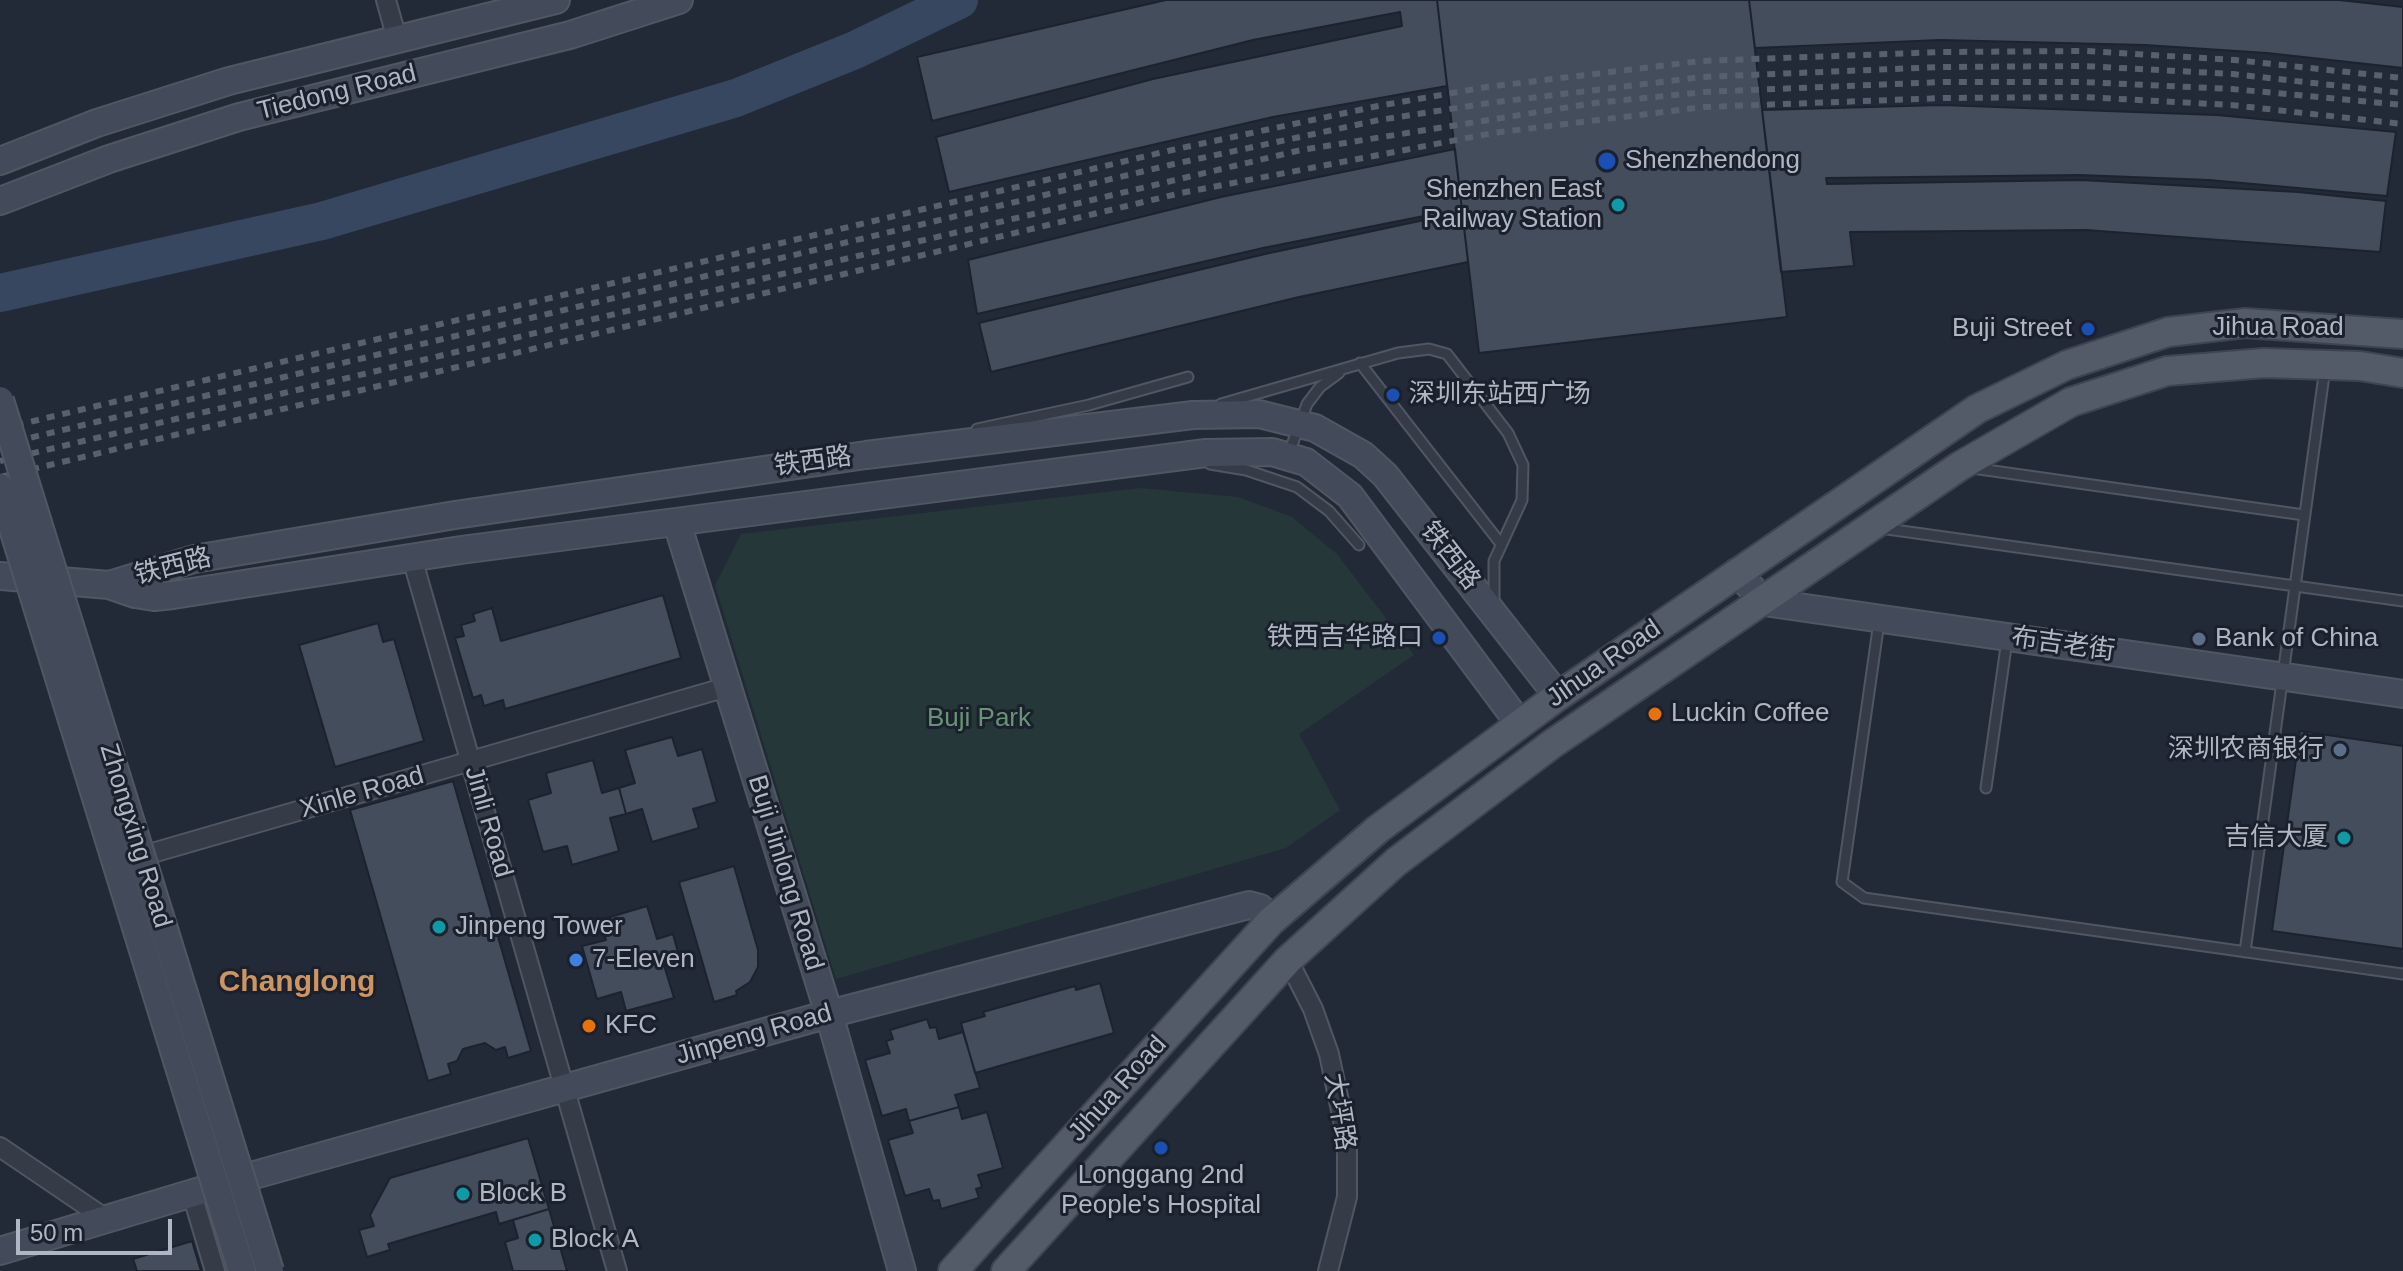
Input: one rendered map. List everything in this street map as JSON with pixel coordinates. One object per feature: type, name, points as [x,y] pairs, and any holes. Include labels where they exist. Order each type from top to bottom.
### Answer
[{"type":"main road","name":"Tiedong Road","points":[[0,161],[162,101],[556,0]]},
{"type":"main road","name":"Tiedong Road","points":[[0,201],[109,159],[239,117],[557,39],[679,0]]},
{"type":"main road","name":"Jihua Road","points":[[953,1271],[1271,921],[1378,829],[1519,723],[1977,409],[2067,365],[2168,332],[2245,323],[2403,334]]},
{"type":"main road","name":"Jihua Road","points":[[1006,1271],[1288,960],[1396,862],[1552,744],[1960,466],[2071,402],[2167,371],[2264,363],[2325,364],[2403,373]]},
{"type":"main road","name":"Zhongxing Road","points":[[0,400],[270,1271]]},
{"type":"main road","name":"铁西路","points":[[109,585],[194,559],[455,515],[866,455],[1157,419],[1239,412],[1299,422],[1340,440],[1385,475],[1558,696]]},
{"type":"main road","name":"铁西路","points":[[109,585],[135,594],[173,595],[461,550],[1167,458],[1234,451],[1289,455],[1322,471],[1350,496],[1519,723]]},
{"type":"main road","name":"Zhongxing Road","points":[[0,487],[242,1271]]},
{"type":"main road","points":[[455,515],[461,550]]},
{"type":"main road","name":"Buji Jinlong Road","points":[[677,523],[829,1014],[902,1271]]},
{"type":"main road","points":[[1737,572],[1764,602]]},
{"type":"main road","points":[[0,576],[42,577],[109,585]]},
{"type":"main road","name":"布吉老街","points":[[1764,602],[2403,694]]},
{"type":"main road","name":"Jinpeng Road","points":[[0,1251],[226,1183],[829,1014],[1249,905],[1260,908],[1271,921]]},
{"type":"street","points":[[386,0],[397,39]]},
{"type":"street","name":"Jinli Road","points":[[412,558],[617,1271]]},
{"type":"street","points":[[42,577],[135,858],[226,1183]]},
{"type":"street","points":[[42,577],[226,1183]]},
{"type":"street","name":"Xinle Road","points":[[135,858],[727,687]]},
{"type":"street","name":"大坪路","points":[[1288,960],[1313,1009],[1329,1054],[1347,1139],[1347,1197],[1328,1271]]},
{"type":"street","points":[[0,1147],[106,1219]]},
{"type":"street","points":[[192,1194],[215,1271]]},
{"type":"lane","points":[[1157,419],[1264,393],[1360,363],[1434,349],[1447,354],[1508,433],[1523,465],[1522,500],[1501,544],[1492,575],[1501,623]]},
{"type":"lane","points":[[1289,455],[1299,422],[1320,387],[1360,363]]},
{"type":"lane","points":[[1360,363],[1501,544]]},
{"type":"lane","points":[[2245,952],[2325,364]]},
{"type":"lane","points":[[866,455],[1052,414],[1188,377]]},
{"type":"lane","points":[[1167,458],[1246,470],[1297,487],[1329,511],[1359,545]]},
{"type":"lane","points":[[1960,466],[2304,515]]},
{"type":"lane","points":[[1870,526],[2403,601]]},
{"type":"lane","points":[[1879,619],[1842,882],[1864,898],[2403,974]]},
{"type":"lane","points":[[1986,788],[2008,637]]},
{"type":"green space","name":"Buji Park","points":[[1140,488],[1238,497],[1292,517],[1337,554],[1414,655],[1299,734],[1340,810],[1286,848],[836,979],[715,585],[741,534]]},
{"type":"building","points":[[1166,0],[1437,0],[1447,86],[1273,117],[949,192],[936,137],[1153,79],[1402,26],[1400,12],[1253,40],[932,121],[917,57]]},
{"type":"building","name":"Shenzhen East Railway Station","points":[[1437,0],[1749,0],[1787,317],[1479,353]]},
{"type":"building","points":[[1749,0],[2339,0],[2403,7],[2403,68],[2267,53],[2145,45],[1940,40],[1755,48]]},
{"type":"building","points":[[1942,105],[2217,115],[2396,132],[2387,196],[2209,180],[2080,175],[1826,178],[1827,184],[2081,180],[2298,192],[2386,201],[2380,252],[2086,230],[1850,232],[1854,266],[1781,272],[1762,110]]},
{"type":"building","points":[[1455,149],[1468,262],[1299,297],[991,372],[979,323],[1265,254],[1429,219],[1429,215],[1263,248],[977,314],[968,260],[1221,197]]},
{"type":"building","points":[[663,595],[681,658],[505,709],[503,700],[484,706],[481,695],[473,698],[455,638],[464,636],[461,625],[475,621],[473,614],[492,608],[501,641]]},
{"type":"building","points":[[378,623],[383,642],[394,639],[424,741],[335,767],[299,645]]},
{"type":"building","name":"吉信大厦","points":[[2300,731],[2403,746],[2403,949],[2272,931]]},
{"type":"building","points":[[672,737],[678,756],[702,749],[717,802],[693,809],[699,828],[652,842],[642,809],[626,814],[619,788],[635,783],[625,750]]},
{"type":"building","points":[[593,760],[602,793],[619,788],[626,814],[610,818],[619,851],[572,865],[567,846],[543,852],[528,800],[551,793],[546,773]]},
{"type":"building","name":"Jinpeng Tower","points":[[453,781],[531,1051],[508,1058],[505,1047],[496,1050],[485,1043],[463,1049],[457,1061],[448,1064],[451,1074],[428,1081],[350,810]]},
{"type":"building","points":[[734,866],[758,950],[758,967],[750,982],[736,991],[737,995],[714,1002],[679,882]]},
{"type":"building","points":[[647,906],[657,939],[673,934],[680,960],[664,965],[674,998],[626,1011],[621,992],[597,999],[582,946],[606,940],[600,920]]},
{"type":"building","points":[[1100,983],[1114,1033],[975,1073],[961,1023],[985,1016],[983,1012],[1075,986],[1076,990]]},
{"type":"building","points":[[927,1019],[930,1028],[936,1027],[939,1039],[963,1032],[980,1088],[955,1095],[959,1107],[909,1121],[906,1109],[882,1116],[865,1060],[890,1053],[886,1041],[893,1039],[890,1030]]},
{"type":"building","points":[[959,1107],[962,1119],[987,1112],[1003,1168],[978,1175],[982,1187],[976,1189],[979,1198],[941,1209],[939,1200],[933,1201],[929,1189],[905,1196],[888,1140],[913,1133],[909,1121]]},
{"type":"building","name":"Block B","points":[[528,1138],[549,1209],[499,1224],[496,1212],[388,1244],[390,1250],[367,1257],[359,1230],[374,1226],[370,1215],[390,1178]]},
{"type":"building","name":"Block A","points":[[549,1209],[567,1271],[513,1271],[505,1242],[518,1238],[513,1220]]},
{"type":"building","points":[[192,1241],[201,1271],[137,1271],[133,1259]]},
{"type":"waterway","points":[[0,293],[322,221],[736,98],[855,50],[959,0]]},
{"type":"railway","points":[[0,429],[1172,150],[1378,106],[1487,87],[1701,61],[1942,52],[2086,51],[2235,60],[2403,78]]},
{"type":"railway","points":[[0,445],[1174,164],[1379,120],[1489,103],[1702,77],[1942,67],[2084,66],[2233,74],[2403,93]]},
{"type":"railway","points":[[0,461],[1301,150],[1595,103],[1704,92],[1943,82],[2084,82],[2232,89],[2403,105]]},
{"type":"railway","points":[[0,477],[1181,193],[1493,133],[1704,107],[1944,98],[2084,97],[2231,105],[2403,124]]},
{"type":"place","name":"Shenzhendong","points":[[1607,161]]},
{"type":"place","name":"Shenzhen East Railway Station","points":[[1618,205]]},
{"type":"place","name":"Buji Street","points":[[2088,329]]},
{"type":"place","name":"深圳东站西广场","points":[[1393,395]]},
{"type":"place","name":"铁西吉华路口","points":[[1439,638]]},
{"type":"place","name":"Bank of China","points":[[2199,639]]},
{"type":"place","name":"Luckin Coffee","points":[[1655,714]]},
{"type":"place","name":"深圳农商银行","points":[[2340,750]]},
{"type":"place","name":"吉信大厦","points":[[2344,838]]},
{"type":"place","name":"Jinpeng Tower","points":[[439,927]]},
{"type":"place","name":"7-Eleven","points":[[576,960]]},
{"type":"place","name":"KFC","points":[[589,1026]]},
{"type":"place","name":"Longgang 2nd People's Hospital","points":[[1161,1148]]},
{"type":"place","name":"Block B","points":[[463,1194]]},
{"type":"place","name":"Block A","points":[[535,1240]]},
{"type":"district","name":"Changlong","points":[[297,983]]}]
